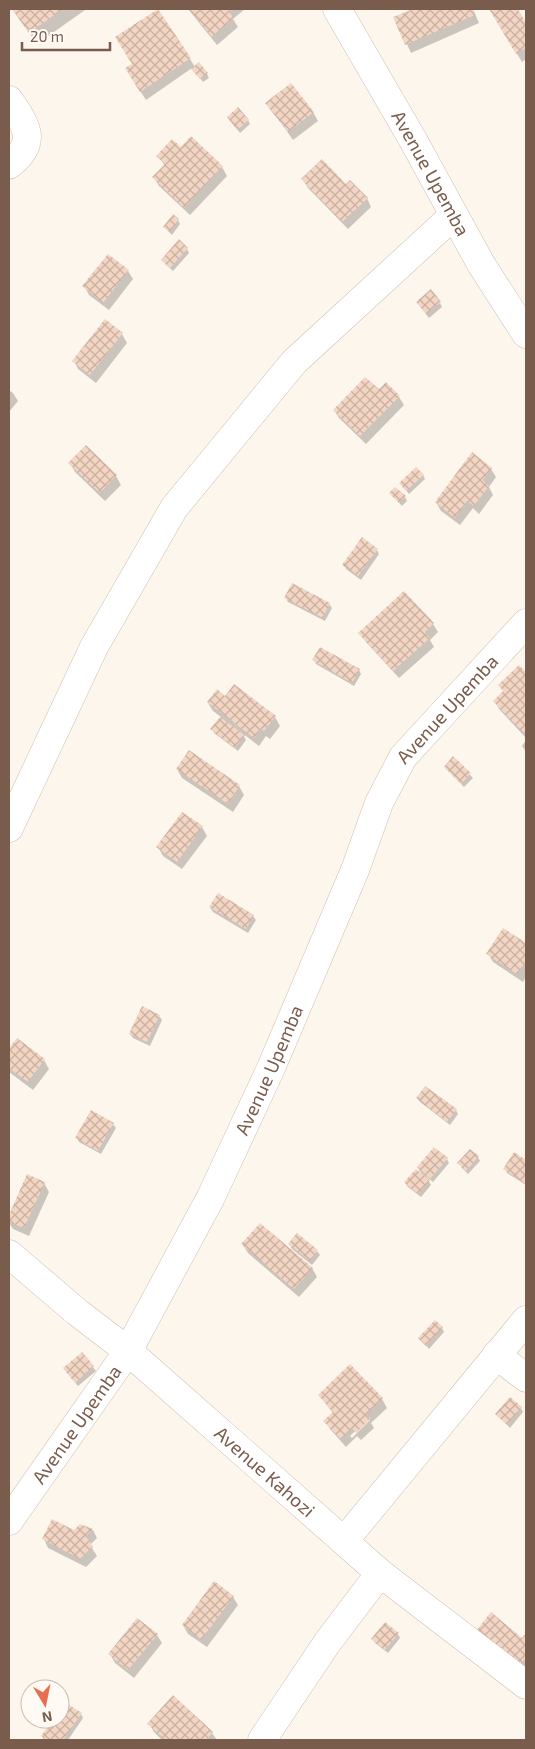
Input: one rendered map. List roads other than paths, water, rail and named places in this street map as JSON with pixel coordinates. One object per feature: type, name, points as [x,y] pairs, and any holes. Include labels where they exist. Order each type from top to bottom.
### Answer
[{"type":"street","name":"Avenue Upemba","points":[[337,9],[481,264],[526,334]]},
{"type":"street","points":[[9,100],[27,130],[26,145],[9,165]]},
{"type":"street","points":[[9,828],[94,647],[174,508],[294,362],[454,215]]},
{"type":"street","name":"Avenue Upemba","points":[[9,1521],[128,1351],[215,1188],[271,1068],[355,870],[379,804],[403,757],[526,623]]},
{"type":"street","name":"Avenue Kahozi","points":[[9,1254],[77,1312],[128,1351],[380,1573],[526,1685]]},
{"type":"street","points":[[344,1541],[526,1320]]},
{"type":"street","points":[[496,1355],[526,1378]]},
{"type":"street","points":[[262,1740],[327,1643],[380,1573]]}]
